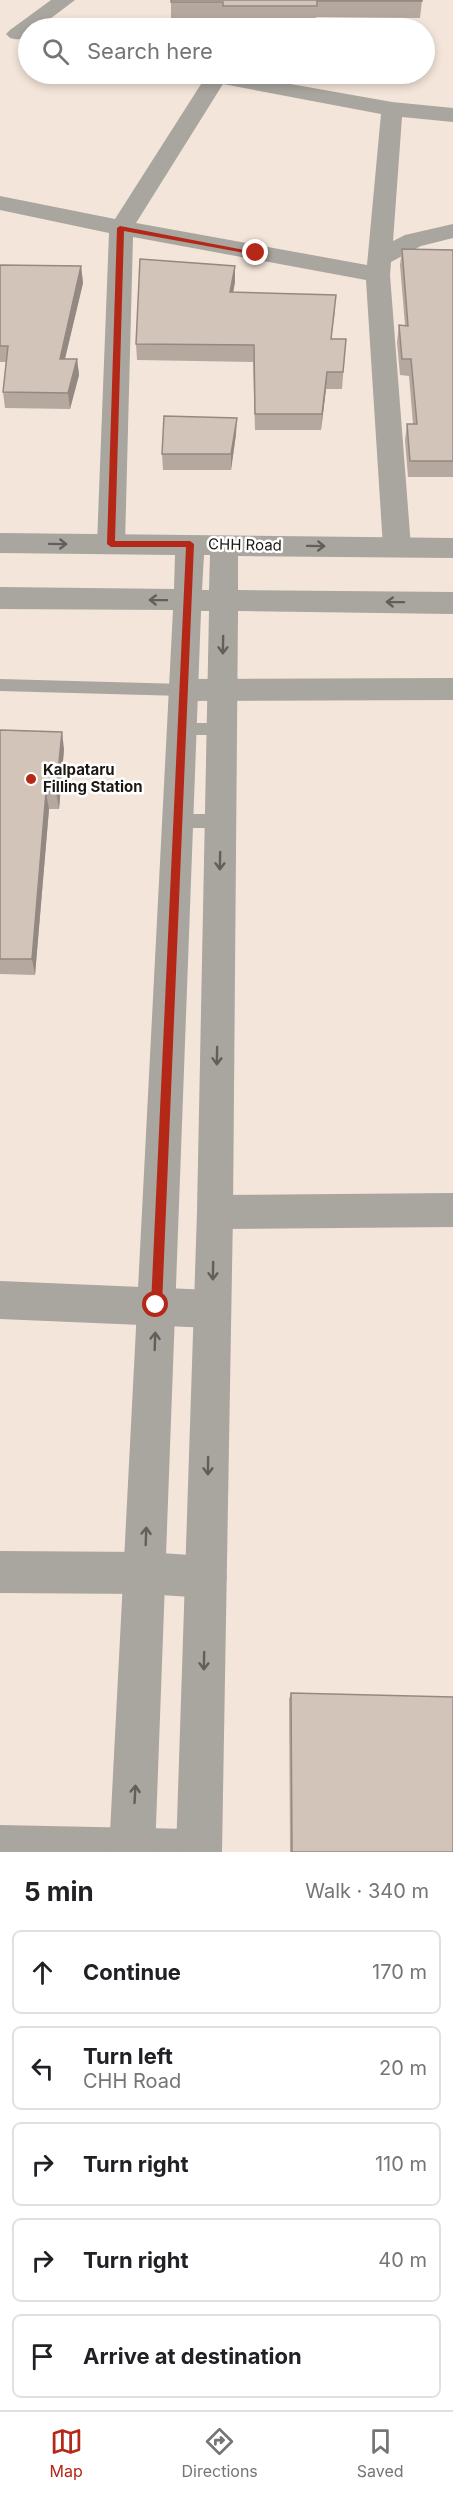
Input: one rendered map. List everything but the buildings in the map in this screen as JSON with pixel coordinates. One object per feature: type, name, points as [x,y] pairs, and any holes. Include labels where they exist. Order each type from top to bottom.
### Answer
[{"type":"street","points":[[38,18],[64,0]]},
{"type":"street","points":[[111,544],[120,228],[204,84]]},
{"type":"street","points":[[257,84],[392,109],[453,115]]},
{"type":"street","points":[[392,109],[380,267],[397,547]]},
{"type":"street","points":[[0,203],[120,228],[380,267],[413,240],[453,231]]},
{"type":"street","name":"CHH Road","points":[[0,543],[453,548]]},
{"type":"street","points":[[132,1851],[187,600],[207,544]]},
{"type":"street","points":[[199,1852],[215,1212],[224,600],[207,544]]},
{"type":"street","points":[[0,598],[453,603]]},
{"type":"street","points":[[183,690],[222,688],[453,689]]},
{"type":"street","points":[[215,1212],[453,1210]]},
{"type":"street","points":[[0,1300],[156,1305],[213,1310]]},
{"type":"street","points":[[0,1572],[206,1577]]},
{"type":"street","points":[[0,1848],[190,1852]]},
{"type":"lane","points":[[0,685],[183,690]]},
{"type":"lane","points":[[182,729],[222,729]]},
{"type":"lane","points":[[177,820],[220,821]]},
{"type":"place","name":"Kalpataru Filling Station","points":[[31,779]]},
{"type":"route","points":[[156,1305],[190,544],[111,544],[120,228],[256,253]]}]
